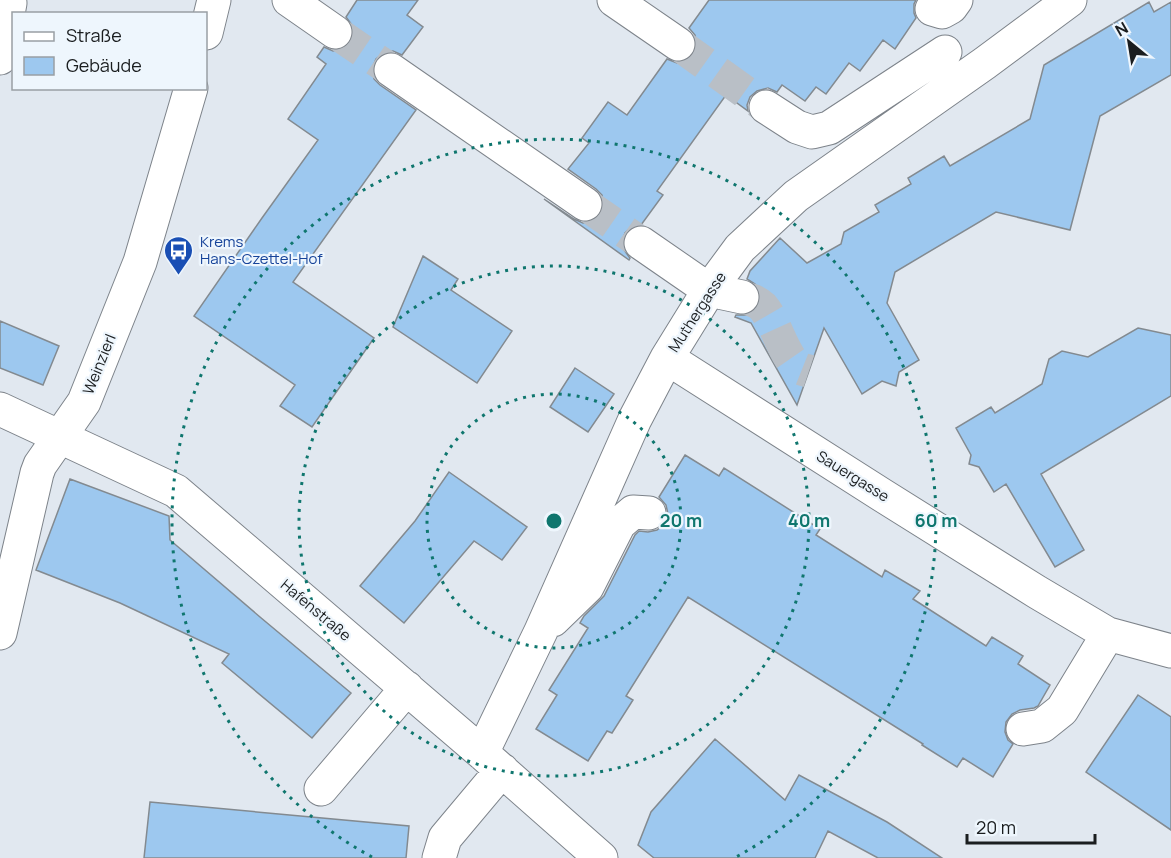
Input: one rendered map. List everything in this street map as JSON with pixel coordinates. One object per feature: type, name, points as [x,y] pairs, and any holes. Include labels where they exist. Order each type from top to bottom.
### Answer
[{"type":"street","points":[[207,29],[214,0]]},
{"type":"street","points":[[289,0],[335,32]]},
{"type":"street","points":[[614,0],[678,44]]},
{"type":"street","name":"Muthergasse","points":[[450,851],[492,761],[541,631],[635,419],[667,358],[709,290],[740,248],[796,196],[1070,0]]},
{"type":"street","points":[[0,58],[10,3]]},
{"type":"street","points":[[766,107],[797,127],[812,132],[829,128],[945,52]]},
{"type":"street","points":[[391,70],[585,204]]},
{"type":"street","name":"Weinzierl","points":[[0,633],[40,465],[84,402],[140,262],[190,90]]},
{"type":"street","points":[[641,243],[709,290],[742,297]]},
{"type":"street","name":"Sauergasse","points":[[667,358],[1037,592],[1108,634],[1171,651]]},
{"type":"street","name":"Hafenstraße","points":[[0,409],[176,491],[492,761],[601,858]]},
{"type":"street","points":[[541,631],[587,587],[619,524],[633,512],[649,513]]},
{"type":"street","points":[[1023,729],[1042,726],[1062,710],[1108,634]]},
{"type":"street","points":[[321,789],[407,688]]},
{"type":"building","points":[[357,0],[418,0],[407,15],[423,27],[402,55],[393,51],[384,53],[376,59],[372,69],[374,79],[380,85],[416,110],[293,282],[374,338],[312,427],[280,406],[295,385],[194,316],[318,140],[288,119],[326,64],[317,57],[324,47],[333,51],[342,49],[351,42],[354,34],[352,25],[346,17]]},
{"type":"building","points":[[709,0],[916,0],[914,13],[916,18],[895,49],[883,40],[860,71],[849,63],[826,94],[816,87],[805,101],[782,85],[777,92],[768,88],[757,91],[750,97],[747,105],[748,111],[726,95],[657,191],[663,195],[641,225],[632,226],[625,233],[622,242],[629,260],[544,199],[583,223],[592,221],[600,215],[604,206],[602,195],[568,169],[589,143],[582,138],[608,102],[627,115],[667,59],[677,63],[686,61],[693,55],[697,45],[695,35],[689,28]]},
{"type":"building","points":[[1149,2],[1154,12],[1171,2],[1171,75],[1100,116],[1070,230],[996,212],[895,272],[887,303],[919,360],[899,372],[896,386],[882,381],[862,394],[824,328],[797,405],[751,323],[735,317],[736,315],[748,315],[756,309],[760,301],[760,291],[747,279],[750,271],[780,238],[807,263],[841,244],[844,232],[879,212],[875,205],[911,184],[908,178],[944,156],[950,166],[1030,119],[1044,65]]},
{"type":"building","points":[[423,256],[458,279],[451,290],[512,331],[477,383],[393,327]]},
{"type":"building","points":[[0,321],[59,346],[43,385],[0,368]]},
{"type":"building","points":[[1138,328],[1171,335],[1171,396],[1041,474],[1084,550],[1055,567],[1006,484],[994,492],[979,467],[969,464],[971,455],[956,428],[991,407],[995,413],[1042,384],[1049,359],[1062,351],[1088,357]]},
{"type":"building","points":[[575,368],[614,394],[588,432],[550,407]]},
{"type":"building","points":[[685,455],[719,476],[724,468],[820,529],[816,535],[882,577],[885,570],[920,591],[913,599],[986,646],[992,637],[1023,656],[1018,664],[1050,685],[1038,706],[1012,714],[1006,722],[1005,732],[1008,740],[1013,744],[993,777],[963,758],[957,767],[688,597],[626,696],[633,700],[612,733],[607,731],[588,761],[536,729],[557,695],[549,690],[588,628],[580,623],[584,616],[604,596],[635,535],[639,531],[657,530],[665,523],[668,514],[666,505],[659,497]]},
{"type":"building","points":[[449,472],[527,527],[502,560],[474,541],[404,623],[360,586],[415,521]]},
{"type":"building","points":[[70,479],[169,516],[170,540],[351,693],[312,738],[222,663],[229,654],[120,603],[36,570]]},
{"type":"building","points":[[1138,695],[1171,717],[1171,830],[1086,772]]},
{"type":"building","points":[[715,739],[785,800],[799,775],[887,822],[942,858],[878,858],[828,831],[815,858],[654,858],[638,845],[651,812]]},
{"type":"building","points":[[150,802],[409,826],[406,858],[144,858]]},
{"type":"tunnel","points":[[335,32],[391,70]]},
{"type":"tunnel","points":[[678,44],[766,107]]},
{"type":"tunnel","points":[[585,204],[641,243]]},
{"type":"tunnel","points":[[742,297],[763,307],[789,357],[801,369],[809,371]]},
{"type":"place","name":"Krems Hans-Czettel-Hof","points":[[179,276]]}]
